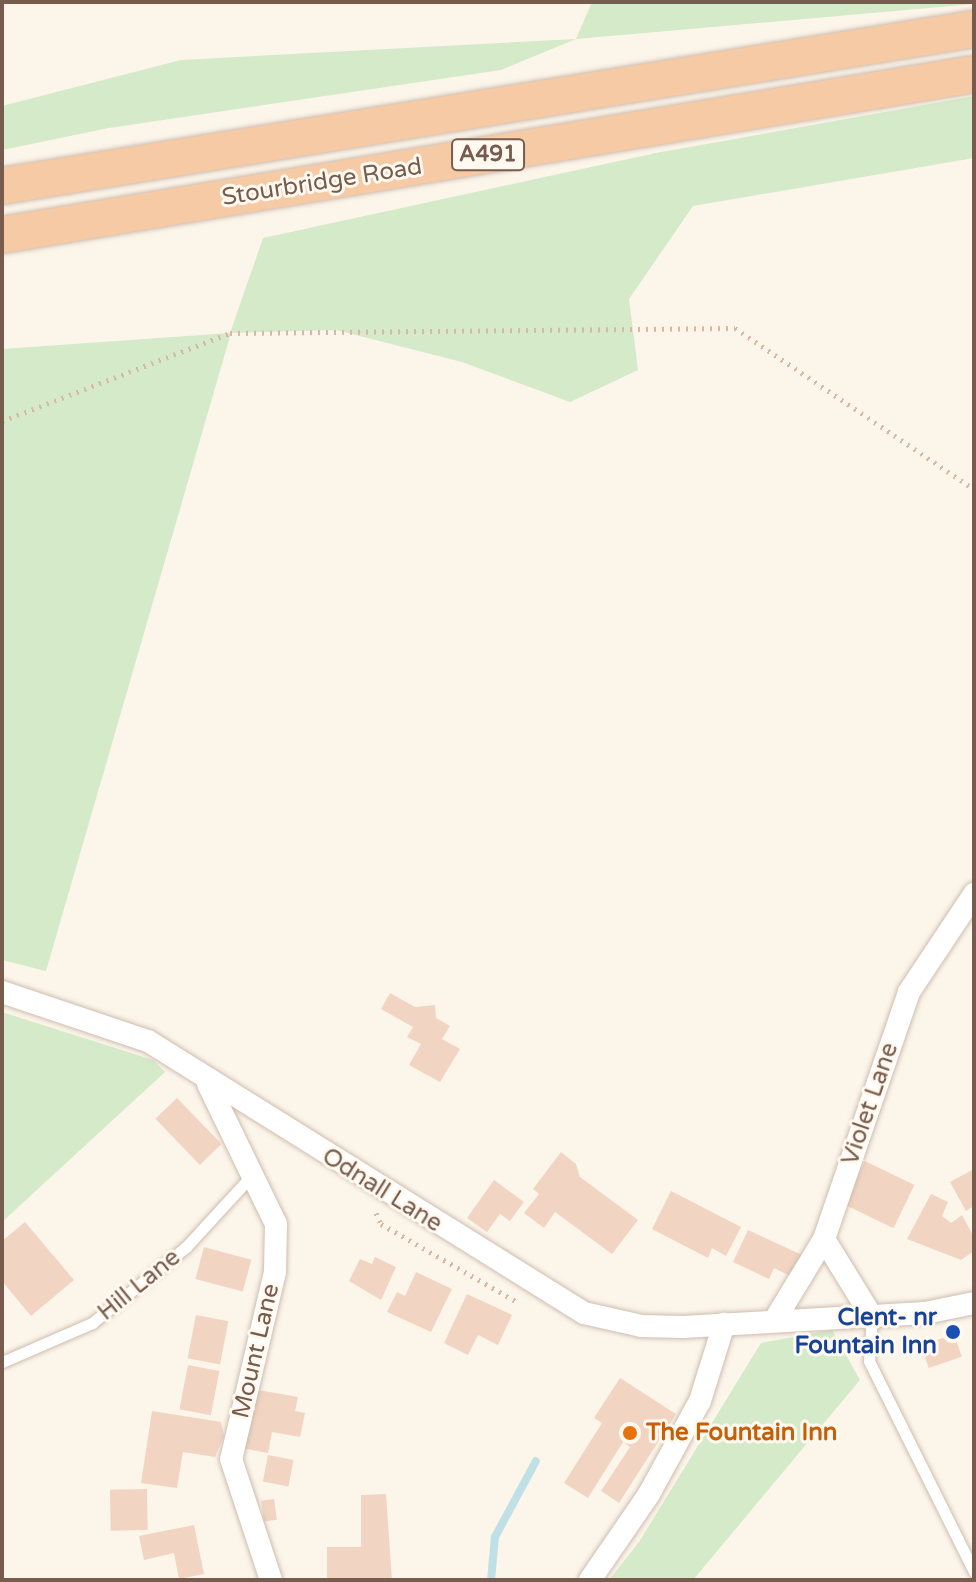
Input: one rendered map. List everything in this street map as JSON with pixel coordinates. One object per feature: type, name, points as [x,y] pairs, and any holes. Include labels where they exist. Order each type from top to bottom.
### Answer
[{"type":"highway","name":"Stourbridge Road","points":[[2,186],[974,29]]},
{"type":"highway","name":"Stourbridge Road","points":[[2,235],[974,74]]},
{"type":"street","name":"Violet Lane","points":[[776,1318],[824,1239],[909,992],[974,894]]},
{"type":"street","name":"Odnall Lane","points":[[2,992],[148,1041],[208,1083],[584,1313],[641,1326],[724,1324],[776,1318],[872,1317],[974,1303]]},
{"type":"street","name":"Mount Lane","points":[[208,1083],[276,1224],[275,1272],[231,1459],[271,1580]]},
{"type":"street","points":[[824,1239],[872,1317]]},
{"type":"street","points":[[590,1580],[649,1494],[700,1401],[724,1324]]},
{"type":"lane","name":"Hill Lane","points":[[2,1362],[92,1323],[186,1247],[252,1175]]},
{"type":"lane","points":[[872,1317],[869,1361],[972,1564]]},
{"type":"path","points":[[2,421],[230,333],[735,328],[974,489]]},
{"type":"green space","points":[[592,2],[974,4],[576,39]]},
{"type":"green space","points":[[576,39],[501,70],[109,128],[2,150],[2,106],[181,60]]},
{"type":"green space","points":[[974,96],[974,158],[693,206],[629,299],[638,370],[570,402],[462,362],[336,330],[231,333],[46,971],[2,960],[2,349],[230,333],[263,238],[656,153]]},
{"type":"green space","points":[[2,1012],[153,1060],[165,1072],[2,1222]]},
{"type":"green space","points":[[832,1330],[860,1380],[693,1580],[609,1580],[639,1542],[761,1343]]},
{"type":"building","points":[[390,993],[415,1007],[435,1005],[436,1018],[450,1026],[442,1039],[460,1049],[440,1082],[409,1065],[421,1044],[407,1037],[413,1027],[381,1009]]},
{"type":"building","points":[[177,1098],[221,1144],[200,1165],[155,1119]]},
{"type":"building","points":[[561,1152],[576,1164],[580,1177],[638,1220],[612,1254],[555,1212],[544,1228],[524,1213],[539,1194],[533,1189]]},
{"type":"building","points":[[865,1161],[914,1185],[893,1228],[844,1204]]},
{"type":"building","points":[[974,1169],[974,1206],[966,1211],[950,1182]]},
{"type":"building","points":[[494,1180],[524,1202],[510,1221],[500,1214],[487,1232],[467,1218]]},
{"type":"building","points":[[671,1191],[741,1227],[726,1256],[712,1248],[708,1258],[652,1229]]},
{"type":"building","points":[[931,1194],[948,1202],[942,1216],[951,1223],[962,1215],[974,1237],[974,1251],[961,1260],[907,1239]]},
{"type":"building","points":[[25,1222],[74,1280],[31,1316],[2,1281],[2,1241]]},
{"type":"building","points":[[748,1230],[804,1256],[794,1278],[774,1268],[769,1279],[733,1262]]},
{"type":"building","points":[[204,1247],[251,1260],[243,1292],[195,1279]]},
{"type":"building","points":[[375,1257],[396,1267],[381,1300],[349,1281],[360,1259],[372,1264]]},
{"type":"building","points":[[416,1272],[452,1289],[431,1332],[387,1312],[397,1292],[405,1296]]},
{"type":"building","points":[[467,1294],[512,1315],[498,1345],[478,1335],[468,1355],[444,1343]]},
{"type":"building","points":[[196,1315],[228,1321],[220,1364],[188,1358]]},
{"type":"building","points":[[954,1334],[962,1357],[929,1368],[921,1345]]},
{"type":"building","points":[[188,1365],[219,1371],[211,1415],[179,1409]]},
{"type":"building","name":"The Fountain Inn","points":[[620,1378],[676,1414],[619,1503],[601,1491],[630,1447],[623,1442],[588,1498],[564,1483],[602,1423],[594,1418]]},
{"type":"building","points":[[252,1389],[298,1397],[295,1411],[305,1413],[300,1437],[272,1432],[268,1453],[241,1448]]},
{"type":"building","points":[[152,1411],[221,1422],[224,1436],[215,1457],[183,1452],[177,1488],[141,1483]]},
{"type":"building","points":[[268,1455],[294,1460],[288,1486],[263,1482]]},
{"type":"building","points":[[147,1489],[148,1530],[111,1531],[110,1490]]},
{"type":"building","points":[[386,1494],[392,1580],[327,1578],[327,1547],[361,1547],[361,1495]]},
{"type":"building","points":[[274,1499],[277,1520],[264,1522],[261,1501]]},
{"type":"building","points":[[194,1525],[204,1574],[179,1579],[174,1553],[144,1560],[139,1536]]},
{"type":"waterway","points":[[491,1580],[495,1537],[536,1461]]},
{"type":"place","name":"Clent- nr Fountain Inn","points":[[953,1332]]},
{"type":"place","name":"The Fountain Inn","points":[[630,1433]]}]
